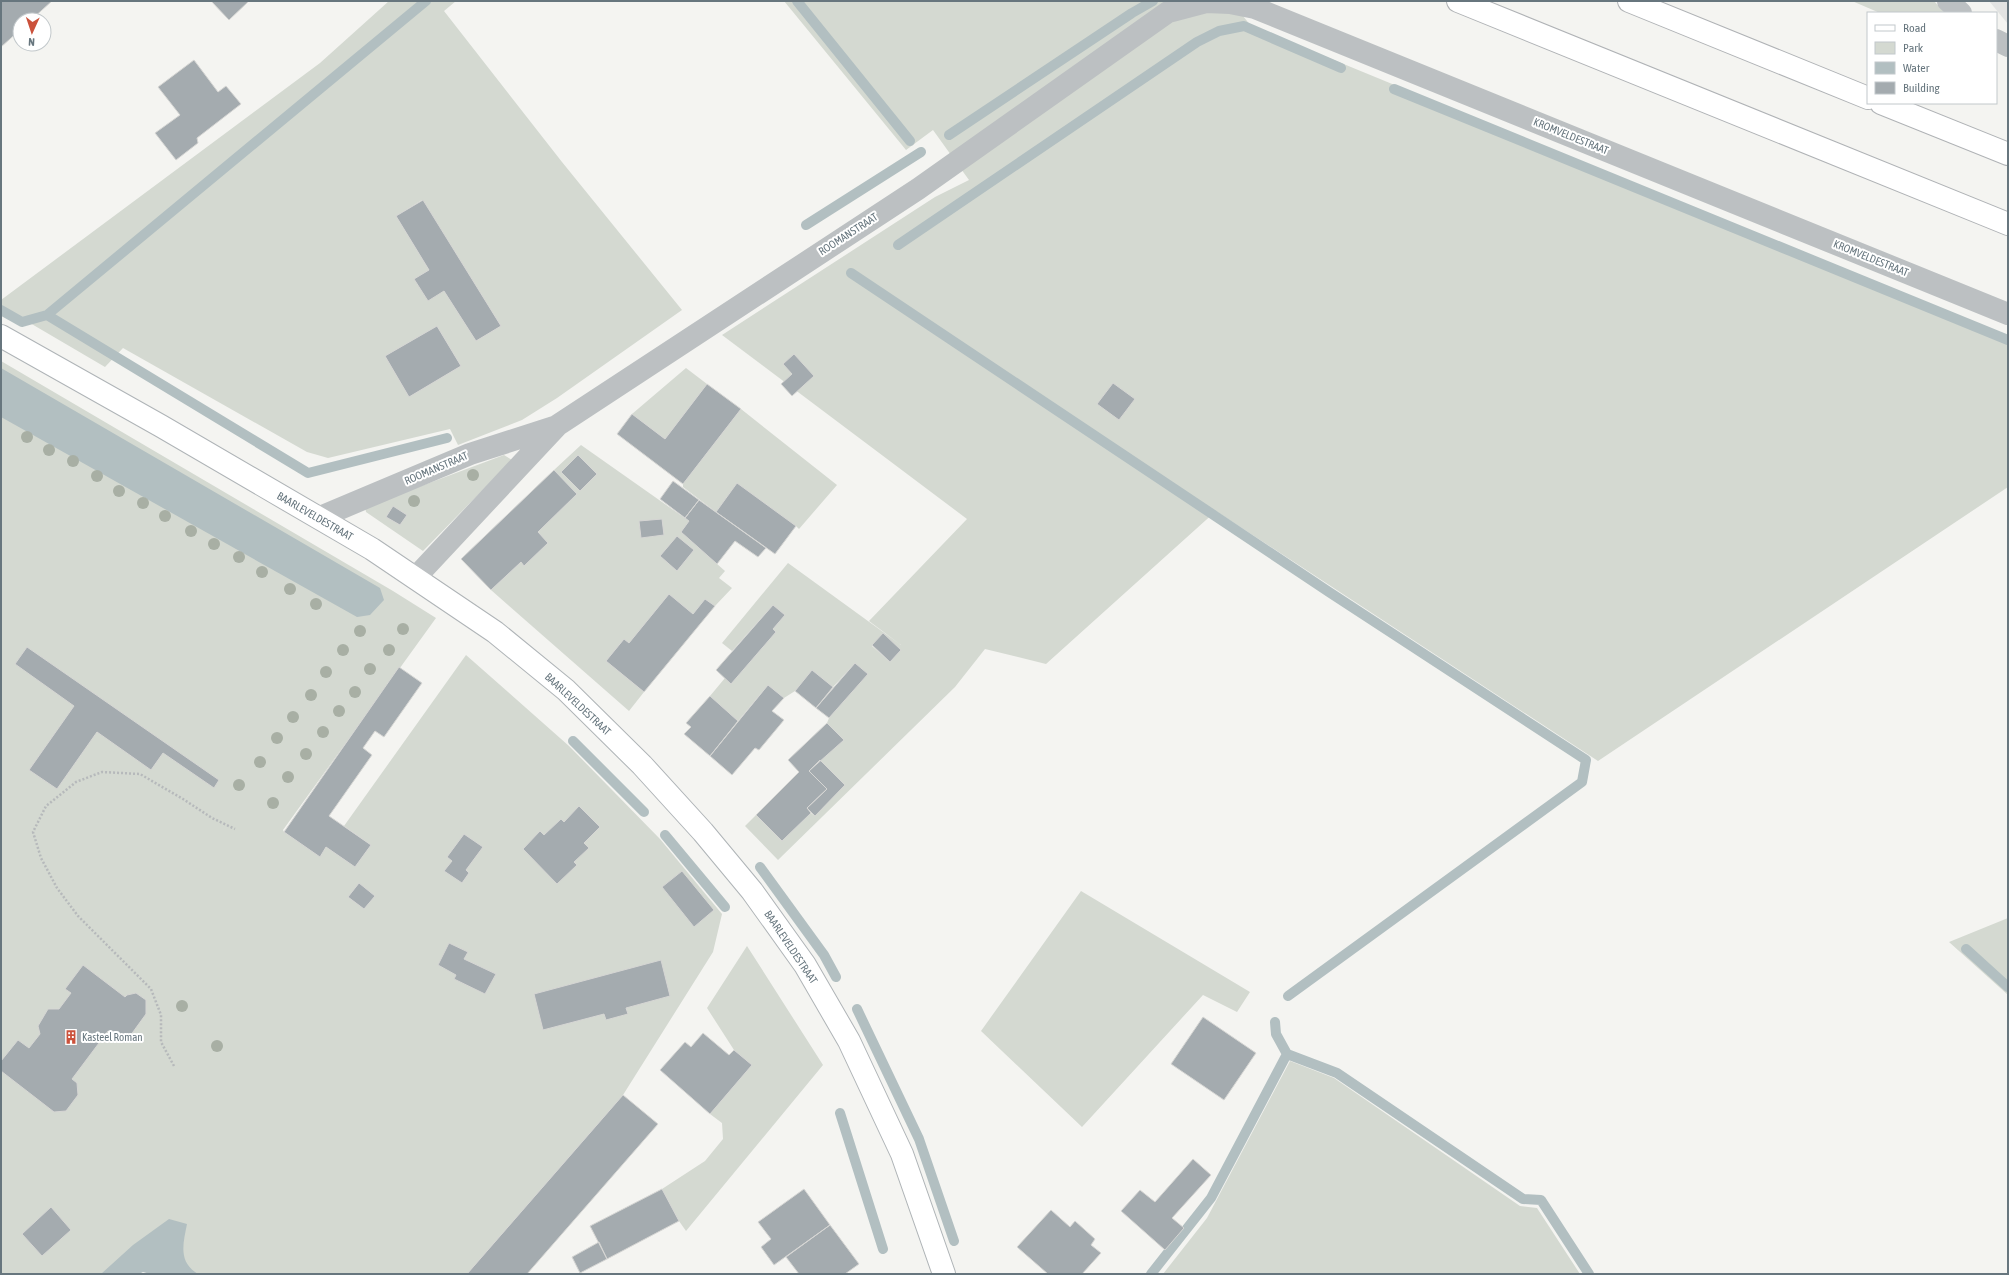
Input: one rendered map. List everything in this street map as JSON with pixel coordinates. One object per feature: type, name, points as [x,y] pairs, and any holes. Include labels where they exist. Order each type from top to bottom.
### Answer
[{"type":"main road","points":[[1458,1],[2008,224]]},
{"type":"main road","points":[[1629,1],[1867,98]]},
{"type":"main road","points":[[1884,104],[2008,154]]},
{"type":"main road","name":"BAARLEVELDESTRAAT","points":[[1,336],[161,426],[372,549],[495,632],[566,690],[642,765],[703,832],[752,891],[805,965],[849,1041],[902,1154],[944,1274]]},
{"type":"street","points":[[1948,1],[1960,12]]},
{"type":"street","name":"KROMVELDESTRAAT","points":[[1133,36],[1168,12],[1206,2],[1255,8],[2008,314]]},
{"type":"street","name":"ROOMANSTRAAT","points":[[415,578],[558,425],[918,189],[1133,36]]},
{"type":"street","points":[[1997,40],[2008,46]]},
{"type":"street","name":"ROOMANSTRAAT","points":[[318,518],[470,454],[558,425]]},
{"type":"path","points":[[174,1066],[161,1042],[161,1015],[151,989],[73,911],[56,888],[41,858],[33,832],[46,806],[76,782],[102,772],[140,774],[212,818],[235,829]]},
{"type":"shaded area","points":[[1989,1],[2008,1],[2008,24]]},
{"type":"green space","points":[[389,1],[456,1],[444,11],[562,162],[682,310],[557,398],[522,420],[458,445],[450,429],[328,458],[307,452],[123,348],[105,367],[1,306],[1,300],[320,63]],"holes":[[[422,200],[501,326],[476,341],[444,291],[414,279],[429,270],[396,216]],[[437,326],[461,366],[409,397],[385,356]]]},
{"type":"green space","points":[[784,1],[1231,1],[1251,26],[2008,337],[2008,487],[1598,761],[1216,511],[1046,664],[985,649],[955,687],[778,860],[745,826],[756,815],[782,841],[811,813],[815,816],[845,785],[820,760],[844,740],[827,723],[829,718],[867,674],[855,663],[833,687],[812,670],[795,691],[784,698],[768,685],[738,721],[710,696],[725,678],[731,683],[776,632],[773,629],[785,615],[773,605],[732,651],[722,643],[788,563],[901,645],[869,621],[967,519],[722,335],[935,197],[969,180],[933,130],[906,150]],"holes":[[[883,634],[901,650],[890,662],[872,646]]]},
{"type":"green space","points":[[1852,1],[1934,1],[1944,12],[1878,12]]},
{"type":"green space","points":[[1,361],[393,591],[436,618],[283,830],[284,832],[319,856],[326,847],[355,867],[371,845],[344,826],[466,655],[569,746],[660,839],[722,914],[713,952],[623,1095],[467,1274],[196,1274],[138,1243],[107,1274],[1,1274]],"holes":[[[464,834],[483,847],[466,870],[469,873],[462,883],[444,871],[452,861],[447,857]],[[359,883],[375,896],[364,909],[348,897]]]},
{"type":"green space","points":[[686,368],[707,384],[665,439],[632,414]]},
{"type":"green space","points":[[741,409],[837,485],[799,529],[796,526],[716,512],[683,487],[683,484]]},
{"type":"green space","points":[[581,445],[689,521],[681,532],[725,571],[719,578],[732,588],[715,606],[705,599],[693,614],[669,594],[629,643],[624,639],[606,661],[644,692],[629,711],[491,590],[521,562],[524,566],[548,543],[538,532],[577,494],[554,470]],"holes":[[[662,519],[664,535],[641,537],[640,521]],[[677,536],[694,550],[677,571],[660,556]]]},
{"type":"green space","points":[[504,455],[512,460],[423,551],[366,512],[365,507]],"holes":[[[393,506],[407,515],[400,525],[386,517]]]},
{"type":"green space","points":[[1081,891],[1250,992],[1237,1012],[1203,995],[1082,1127],[981,1031]]},
{"type":"green space","points":[[2008,918],[2008,995],[1949,942]]},
{"type":"green space","points":[[747,946],[823,1065],[686,1231],[662,1189],[705,1161],[723,1139],[722,1123],[710,1114],[752,1065],[734,1050],[707,1008]]},
{"type":"green space","points":[[1290,1061],[1334,1078],[1520,1206],[1537,1208],[1580,1274],[1163,1274],[1207,1218]]},
{"type":"water","points":[[1,368],[380,588],[384,600],[370,615],[357,617],[1,417]]},
{"type":"water","points":[[169,1219],[187,1224],[183,1245],[185,1258],[187,1264],[198,1274],[150,1274],[143,1272],[139,1274],[101,1274],[133,1245]]},
{"type":"building","points":[[1,1],[52,1],[40,12],[12,12],[12,37],[1,47]]},
{"type":"building","points":[[211,1],[249,1],[229,20]]},
{"type":"building","points":[[194,60],[218,92],[226,86],[241,104],[197,138],[198,143],[176,160],[155,133],[180,115],[158,87]]},
{"type":"building","points":[[423,200],[501,326],[476,341],[444,291],[428,301],[414,279],[429,270],[396,216]]},
{"type":"building","points":[[437,326],[461,366],[409,397],[385,356]]},
{"type":"building","points":[[794,354],[814,376],[792,396],[781,384],[792,374],[783,364]]},
{"type":"building","points":[[1113,383],[1135,399],[1119,420],[1097,404]]},
{"type":"building","points":[[707,384],[741,409],[683,484],[617,434],[632,414],[665,439]]},
{"type":"building","points":[[578,455],[597,474],[580,491],[561,472]]},
{"type":"building","points":[[554,470],[577,494],[538,532],[548,543],[524,566],[521,562],[491,590],[461,559]]},
{"type":"building","points":[[673,481],[699,500],[685,518],[660,499]]},
{"type":"building","points":[[737,483],[796,526],[775,554],[716,512]]},
{"type":"building","points":[[699,500],[766,548],[758,557],[735,541],[717,564],[681,532],[689,521],[685,518]]},
{"type":"building","points":[[393,506],[407,515],[400,525],[386,517]]},
{"type":"building","points":[[662,519],[664,535],[641,538],[639,521]]},
{"type":"building","points":[[677,536],[694,550],[677,571],[660,556]]},
{"type":"building","points":[[669,594],[693,614],[705,599],[715,606],[644,692],[606,661],[624,639],[629,643]]},
{"type":"building","points":[[773,605],[785,615],[773,629],[776,632],[731,684],[716,670]]},
{"type":"building","points":[[883,633],[901,650],[890,662],[872,645]]},
{"type":"building","points":[[27,647],[219,780],[214,788],[163,753],[151,770],[97,732],[57,789],[29,770],[74,706],[15,664]]},
{"type":"building","points":[[855,663],[868,674],[829,718],[816,708]]},
{"type":"building","points":[[399,667],[422,683],[384,737],[375,731],[363,748],[372,755],[329,816],[371,845],[355,867],[326,847],[320,857],[284,832]]},
{"type":"building","points":[[812,670],[833,687],[816,708],[795,691]]},
{"type":"building","points":[[768,685],[784,698],[772,711],[784,720],[759,750],[755,748],[732,775],[710,756]]},
{"type":"building","points":[[710,696],[738,721],[710,756],[684,734],[691,727],[686,723]]},
{"type":"building","points":[[827,723],[844,740],[809,771],[827,789],[807,808],[811,813],[782,841],[756,815],[799,772],[788,760]]},
{"type":"building","points":[[820,760],[845,785],[815,816],[807,808],[827,789],[809,771]]},
{"type":"building","points":[[579,806],[600,827],[584,843],[589,848],[574,862],[577,865],[557,884],[523,849],[540,831],[544,835],[561,819],[564,822]]},
{"type":"building","points":[[464,834],[483,847],[466,870],[469,873],[462,883],[444,871],[452,861],[447,857]]},
{"type":"building","points":[[682,871],[714,910],[694,927],[662,887]]},
{"type":"building","points":[[359,883],[375,896],[364,909],[348,897]]},
{"type":"building","points":[[449,943],[468,952],[464,959],[496,974],[485,994],[454,979],[456,975],[438,965]]},
{"type":"building","points":[[661,960],[670,996],[626,1008],[628,1014],[606,1020],[604,1014],[543,1030],[534,994]]},
{"type":"building","name":"Kasteel Roman","points":[[83,965],[125,997],[136,993],[146,1000],[146,1014],[125,1043],[108,1031],[72,1079],[77,1083],[78,1095],[66,1111],[54,1112],[1,1071],[1,1061],[18,1040],[29,1048],[40,1034],[38,1026],[48,1009],[59,1009],[71,993],[65,989]]},
{"type":"building","points":[[1203,1017],[1256,1053],[1224,1100],[1171,1064]]},
{"type":"building","points":[[703,1033],[729,1055],[734,1050],[752,1065],[710,1114],[660,1070],[685,1042],[691,1047]]},
{"type":"building","points":[[623,1095],[658,1124],[527,1274],[467,1274]]},
{"type":"building","points":[[1193,1159],[1211,1175],[1172,1218],[1184,1228],[1165,1250],[1121,1211],[1140,1190],[1155,1202]]},
{"type":"building","points":[[662,1189],[679,1221],[607,1259],[590,1226]]},
{"type":"building","points":[[804,1189],[830,1225],[774,1265],[761,1247],[771,1239],[758,1222]]},
{"type":"building","points":[[51,1207],[71,1230],[42,1256],[22,1234]]},
{"type":"building","points":[[1051,1210],[1070,1227],[1075,1221],[1095,1239],[1091,1245],[1101,1253],[1082,1274],[1048,1274],[1017,1247]]},
{"type":"building","points":[[830,1225],[859,1264],[845,1274],[799,1274],[786,1257]]},
{"type":"building","points":[[599,1242],[607,1259],[580,1273],[572,1257]]},
{"type":"waterway","points":[[426,1],[47,315],[308,473],[447,438]]},
{"type":"waterway","points":[[797,1],[910,141]]},
{"type":"waterway","points":[[949,135],[1132,13],[1153,1]]},
{"type":"waterway","points":[[898,245],[1197,42],[1219,31],[1244,26],[1341,68]]},
{"type":"waterway","points":[[1394,89],[2008,340]]},
{"type":"waterway","points":[[806,225],[921,152]]},
{"type":"waterway","points":[[851,273],[1329,592],[1586,760],[1582,782],[1288,996]]},
{"type":"waterway","points":[[1,310],[22,322],[47,315]]},
{"type":"waterway","points":[[573,741],[644,812]]},
{"type":"waterway","points":[[665,835],[725,907]]},
{"type":"waterway","points":[[760,867],[824,955],[836,977]]},
{"type":"waterway","points":[[1966,949],[2008,987]]},
{"type":"waterway","points":[[857,1009],[919,1139],[954,1241]]},
{"type":"waterway","points":[[1151,1274],[1211,1198],[1287,1054],[1276,1034],[1275,1022]]},
{"type":"waterway","points":[[1287,1054],[1337,1073],[1523,1199],[1541,1200],[1589,1274]]},
{"type":"waterway","points":[[840,1113],[883,1249]]},
{"type":"place","name":"Kasteel Roman","points":[[71,1037]]}]
